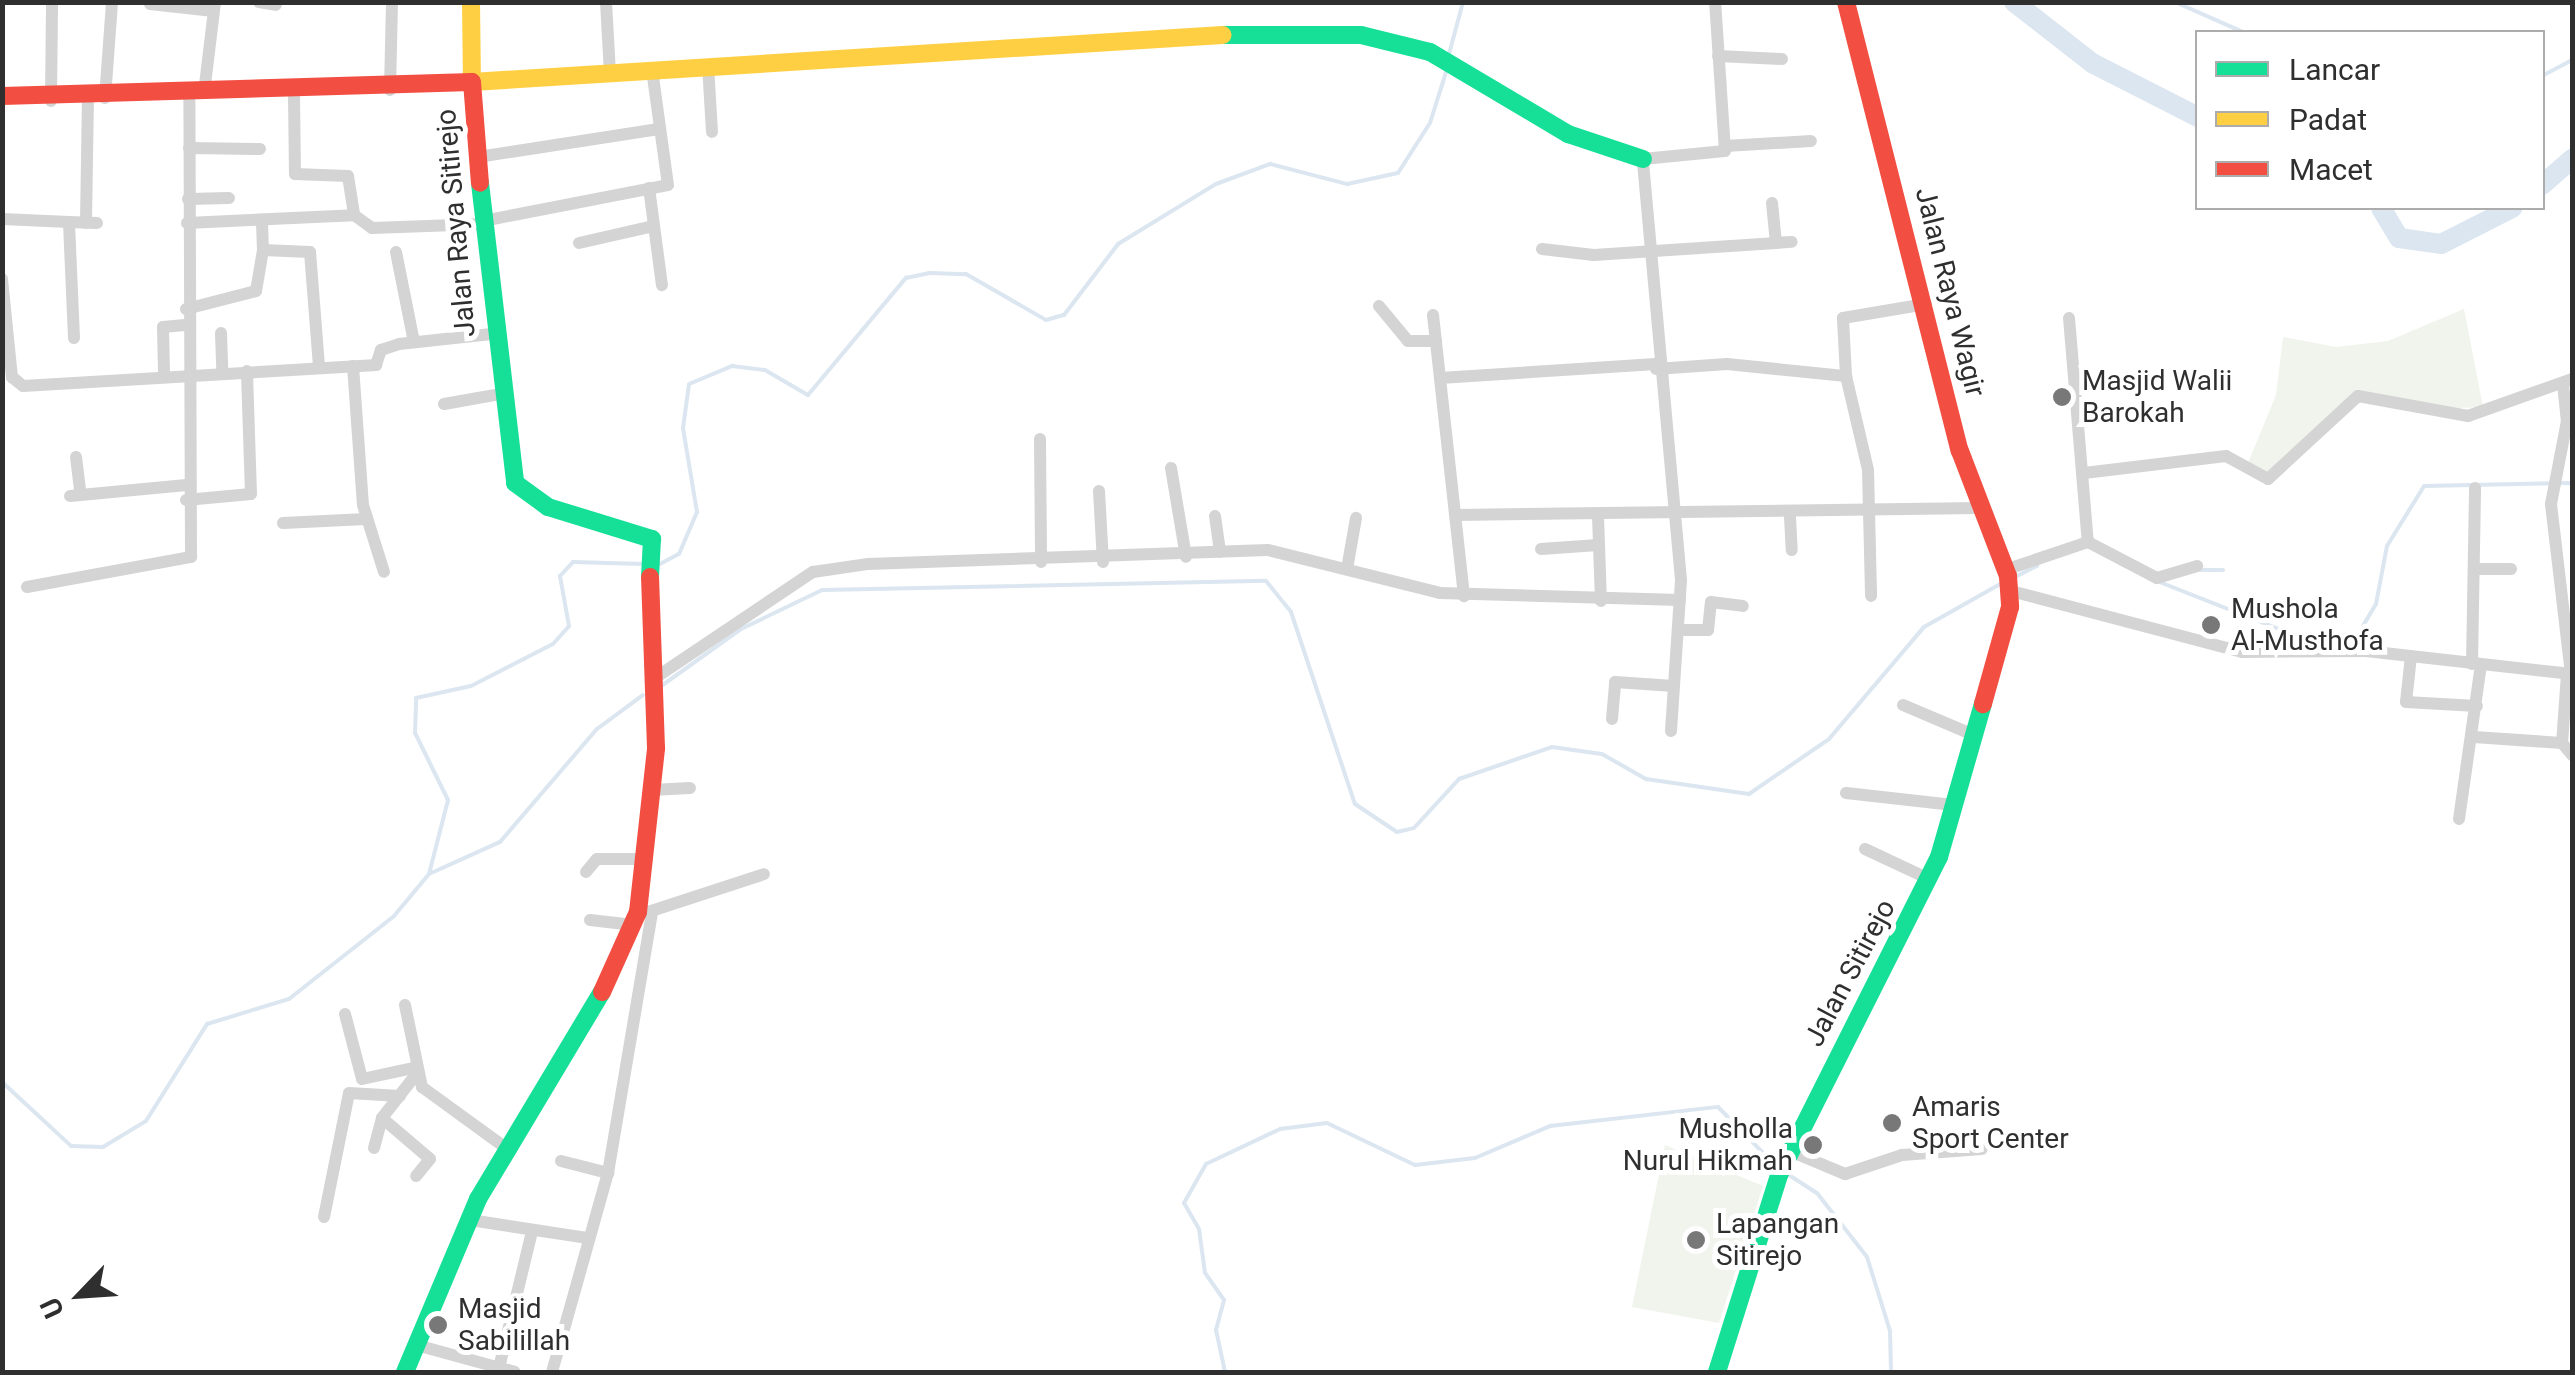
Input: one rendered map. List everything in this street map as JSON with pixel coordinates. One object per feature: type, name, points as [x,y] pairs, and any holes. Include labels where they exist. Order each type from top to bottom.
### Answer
[{"type":"street","points":[[51,100],[52,2]]},
{"type":"street","points":[[2,219],[91,223],[97,99],[112,2]]},
{"type":"street","points":[[259,2],[276,5]]},
{"type":"street","points":[[390,90],[392,2]]},
{"type":"street","points":[[471,2],[472,82],[708,64],[918,59],[1265,30],[1361,35],[1430,52],[1568,134],[1643,159],[1725,146],[1811,141]]},
{"type":"street","points":[[606,2],[610,74]]},
{"type":"street","points":[[1716,2],[1725,146]]},
{"type":"street","name":"Jalan Raya Wagir","points":[[1846,2],[1978,508],[2008,580]]},
{"type":"street","points":[[27,587],[192,557],[186,500],[184,372],[189,148],[214,6],[150,4]]},
{"type":"street","points":[[1718,56],[1782,59]]},
{"type":"street","points":[[708,64],[712,132]]},
{"type":"street","points":[[187,223],[352,215],[372,228],[483,222],[668,185],[652,69]]},
{"type":"street","name":"Jalan Raya Sitirejo","points":[[2,96],[51,100],[294,94],[472,82],[491,334],[519,491],[642,530],[655,550],[652,688]]},
{"type":"street","points":[[294,94],[295,174],[348,176],[352,215]]},
{"type":"street","points":[[478,156],[659,129]]},
{"type":"street","points":[[189,148],[260,149]]},
{"type":"street","points":[[1643,159],[1645,252],[1676,518],[1680,600],[1671,731]]},
{"type":"street","points":[[649,188],[662,285]]},
{"type":"street","points":[[188,199],[229,198]]},
{"type":"street","points":[[1772,203],[1776,243]]},
{"type":"street","points":[[69,222],[74,338]]},
{"type":"street","points":[[186,309],[256,291],[263,250],[262,222]]},
{"type":"street","points":[[579,244],[653,226]]},
{"type":"street","points":[[1542,249],[1645,252],[1792,242]]},
{"type":"street","points":[[263,250],[310,252],[319,366]]},
{"type":"street","points":[[396,252],[414,342]]},
{"type":"street","points":[[2,279],[17,384],[164,372],[376,365],[381,350],[414,342],[491,334]]},
{"type":"street","points":[[1871,596],[1868,470],[1846,376],[1843,318],[1926,304]]},
{"type":"street","points":[[1379,306],[1408,341],[1436,341]]},
{"type":"street","points":[[1433,315],[1464,596]]},
{"type":"street","points":[[2069,318],[2088,542]]},
{"type":"street","points":[[164,372],[164,326],[185,324]]},
{"type":"street","points":[[222,333],[222,370]]},
{"type":"street","points":[[1440,378],[1727,364],[1846,376]]},
{"type":"street","points":[[353,366],[366,520],[384,572]]},
{"type":"street","points":[[186,500],[251,494],[248,370]]},
{"type":"street","points":[[2084,472],[2226,456],[2268,479],[2358,396],[2468,416],[2568,382],[2567,421],[2554,481],[2568,566],[2570,674],[2562,743]]},
{"type":"street","points":[[444,404],[501,394]]},
{"type":"street","points":[[1040,439],[1040,562]]},
{"type":"street","points":[[76,457],[75,492],[186,485]]},
{"type":"street","points":[[1171,468],[1186,557]]},
{"type":"street","points":[[2459,819],[2477,706],[2475,488]]},
{"type":"street","points":[[1098,491],[1103,562]]},
{"type":"street","points":[[1456,515],[1790,517],[1978,508]]},
{"type":"street","points":[[1215,516],[1220,552]]},
{"type":"street","points":[[1598,516],[1601,601]]},
{"type":"street","points":[[1790,517],[1792,550]]},
{"type":"street","points":[[1347,569],[1356,518]]},
{"type":"street","points":[[283,523],[366,520]]},
{"type":"street","points":[[2088,542],[2157,578],[2197,566]]},
{"type":"street","points":[[2008,580],[2088,542]]},
{"type":"street","points":[[1542,549],[1598,546]]},
{"type":"street","points":[[552,1372],[608,1173],[641,917],[642,859],[652,790],[652,688],[813,572],[1103,562],[1220,552],[1298,553],[1347,569],[1464,596],[1680,600]]},
{"type":"street","points":[[2474,569],[2511,569]]},
{"type":"street","points":[[2008,580],[2242,652],[2411,656],[2570,674]]},
{"type":"street","name":"Jalan Sitirejo","points":[[1717,1372],[1790,1151],[1930,879],[1953,806],[2008,580]]},
{"type":"street","points":[[1679,630],[1708,630],[1711,602],[1743,606]]},
{"type":"street","points":[[2411,656],[2406,702],[2477,706]]},
{"type":"street","points":[[1612,719],[1617,681],[1674,686]]},
{"type":"street","points":[[1902,705],[1968,733]]},
{"type":"street","points":[[2474,738],[2562,743],[2572,754]]},
{"type":"street","points":[[652,790],[690,788]]},
{"type":"street","points":[[1846,793],[1953,806]]},
{"type":"street","points":[[1865,849],[1930,879]]},
{"type":"street","points":[[586,872],[597,858],[642,859]]},
{"type":"street","points":[[590,920],[641,917],[764,874]]},
{"type":"street","points":[[406,1372],[470,1220],[641,917]]},
{"type":"street","points":[[374,1148],[382,1118],[414,1072],[405,1005]]},
{"type":"street","points":[[345,1014],[362,1079],[414,1072],[510,1151]]},
{"type":"street","points":[[324,1216],[348,1093],[400,1096]]},
{"type":"street","points":[[382,1118],[430,1159],[416,1176]]},
{"type":"street","points":[[1790,1151],[1845,1174],[1902,1156],[1982,1149]]},
{"type":"street","points":[[561,1161],[608,1173]]},
{"type":"street","points":[[470,1220],[587,1238]]},
{"type":"street","points":[[498,1370],[532,1231]]},
{"type":"street","points":[[420,1346],[515,1372]]},
{"type":"shaded area","points":[[2464,309],[2483,407],[2432,409],[2359,392],[2272,476],[2248,463],[2276,395],[2283,337],[2336,347],[2388,341]]},
{"type":"shaded area","name":"Lapangan Sitirejo","points":[[1665,1145],[1763,1186],[1719,1323],[1632,1307]]},
{"type":"waterway","points":[[1449,54],[1463,2]]},
{"type":"waterway","points":[[2014,2],[2092,63],[2195,115]]},
{"type":"waterway","points":[[2175,2],[2238,30]]},
{"type":"waterway","points":[[2545,74],[2572,60]]},
{"type":"waterway","points":[[658,565],[679,554],[697,512],[683,428],[689,384],[732,366],[765,370],[808,395],[906,278],[929,273],[966,274],[1046,320],[1064,315],[1118,244],[1216,184],[1270,164],[1347,184],[1398,173],[1430,123],[1447,69]]},
{"type":"waterway","points":[[2545,182],[2572,159]]},
{"type":"waterway","points":[[2382,210],[2399,238],[2441,244],[2508,210]]},
{"type":"waterway","points":[[2162,583],[2294,635],[2354,641],[2376,604],[2387,546],[2424,486],[2572,483]]},
{"type":"waterway","points":[[2,1082],[71,1146],[103,1147],[146,1121],[207,1024],[289,999],[394,916],[429,874],[448,800],[415,733],[416,698],[471,686],[553,644],[569,626],[560,576],[573,562],[644,564]]},
{"type":"waterway","points":[[2015,577],[2037,566]]},
{"type":"waterway","points":[[2200,570],[2223,570]]},
{"type":"waterway","points":[[657,689],[741,629],[822,590],[1266,581],[1291,612],[1355,804],[1397,832],[1414,828],[1459,779],[1552,747],[1602,754],[1646,779],[1749,794],[1829,739],[1924,627],[2002,583]]},
{"type":"waterway","points":[[429,874],[500,842],[597,729],[643,695]]},
{"type":"waterway","points":[[1225,1372],[1216,1330],[1224,1300],[1205,1273],[1199,1229],[1184,1203],[1206,1164],[1280,1129],[1327,1123],[1415,1165],[1475,1158],[1550,1126],[1718,1107],[1773,1163]]},
{"type":"waterway","points":[[1789,1175],[1817,1193],[1867,1257],[1890,1331],[1891,1372]]},
{"type":"traffic: fast","points":[[1223,35],[1361,35],[1430,52],[1568,134],[1643,159]]},
{"type":"traffic: fast","points":[[480,183],[515,483],[548,507],[652,539],[650,577]]},
{"type":"traffic: fast","points":[[1717,1372],[1779,1175],[1939,857],[1983,704]]},
{"type":"traffic: fast","points":[[405,1372],[478,1199],[602,992]]},
{"type":"traffic: slow","points":[[471,2],[472,82],[1223,35]]},
{"type":"traffic: jam","points":[[1846,2],[1960,451],[2008,576],[2010,607],[1983,704]]},
{"type":"traffic: jam","points":[[2,96],[472,82],[480,183]]},
{"type":"traffic: jam","points":[[602,992],[638,912],[656,748],[650,577]]},
{"type":"place","name":"Masjid Walii Barokah","points":[[2062,397]]},
{"type":"place","name":"Mushola Al-Musthofa","points":[[2211,625]]},
{"type":"place","name":"Amaris Sport Center","points":[[1892,1123]]},
{"type":"place","name":"Musholla Nurul Hikmah","points":[[1813,1145]]},
{"type":"place","name":"Lapangan Sitirejo","points":[[1696,1240]]},
{"type":"place","name":"Masjid Sabilillah","points":[[438,1325]]}]
